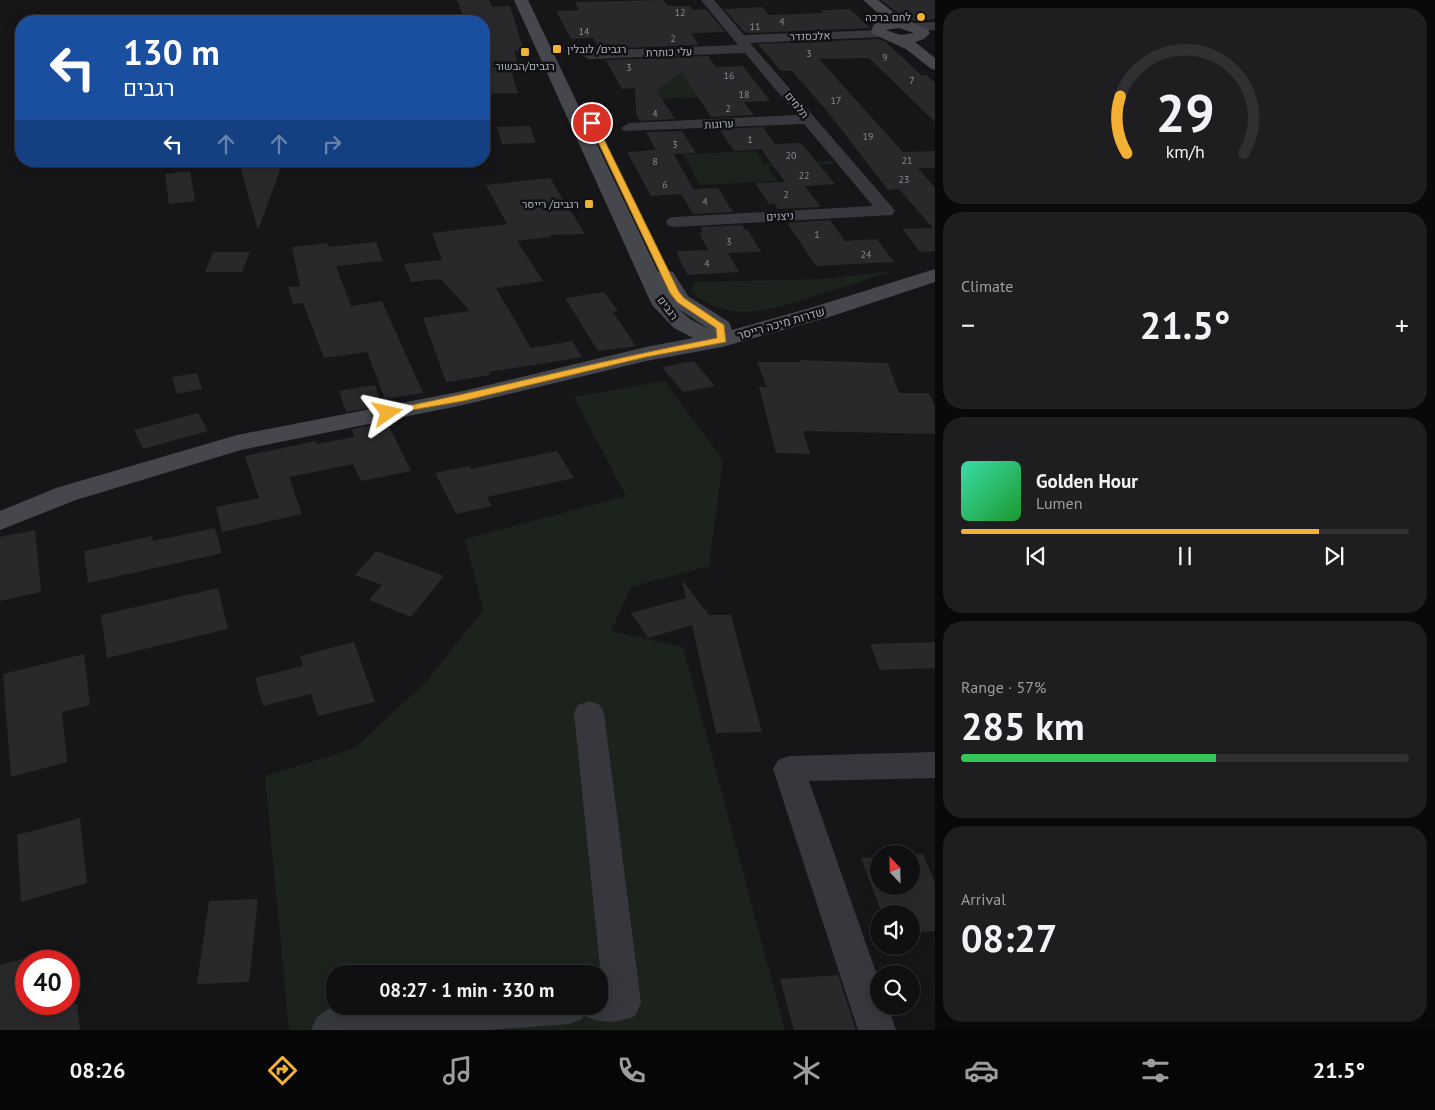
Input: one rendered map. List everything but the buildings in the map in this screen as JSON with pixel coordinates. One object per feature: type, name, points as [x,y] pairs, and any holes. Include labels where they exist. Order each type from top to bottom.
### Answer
[{"type":"street","name":"רגבים","points":[[521,0],[663,305],[677,322],[686,328],[722,340],[720,327],[686,304],[675,293],[533,0]]},
{"type":"street","name":"תלמים","points":[[707,0],[886,211]]},
{"type":"street","points":[[861,0],[882,18],[885,32]]},
{"type":"street","points":[[870,0],[892,18],[920,32],[935,53]]},
{"type":"street","points":[[885,32],[920,32],[935,26]]},
{"type":"street","points":[[885,32],[911,46],[935,65]]},
{"type":"street","name":"אלכסנדר","points":[[744,44],[885,32]]},
{"type":"street","name":"עלי כותרת","points":[[590,55],[744,44]]},
{"type":"street","name":"ערוגות","points":[[629,128],[808,119]]},
{"type":"street","name":"ניצנים","points":[[675,222],[886,211]]},
{"type":"street","name":"שדרות מיכה רייסר","points":[[722,340],[780,324],[935,275]]},
{"type":"street","name":"שדרות מיכה רייסר","points":[[722,340],[755,343],[791,339],[935,292]]},
{"type":"street","points":[[710,319],[736,323],[780,324]]},
{"type":"street","points":[[0,521],[66,494],[237,443],[463,398],[646,354],[722,340]]},
{"type":"street","points":[[589,713],[622,1003],[608,1004]]},
{"type":"street","points":[[877,1030],[789,769],[935,765]]},
{"type":"street","points":[[330,1030],[340,1022],[440,1015]]},
{"type":"shaded area","points":[[704,73],[720,97],[651,99],[638,76]]},
{"type":"shaded area","points":[[756,151],[764,164],[832,161],[835,164],[768,167],[777,181],[700,185],[683,154]]},
{"type":"shaded area","points":[[894,271],[771,309],[754,311],[721,309],[706,302],[691,291],[694,282],[822,279]]},
{"type":"shaded area","points":[[664,381],[723,460],[709,566],[631,587],[611,631],[683,647],[785,1030],[289,1030],[265,776],[355,748],[426,682],[483,610],[465,539],[626,496],[574,397]]},
{"type":"place","name":"לחם ברכה","points":[[921,17]]},
{"type":"place","name":"רגבים/ לובלין","points":[[557,49]]},
{"type":"place","name":"רגבים/הבשור","points":[[525,52]]},
{"type":"place","name":"רגבים/ רייסר","points":[[589,204]]},
{"type":"route","points":[[388,413],[561,376],[646,354],[722,340],[720,327],[680,300],[675,293],[592,123]]}]
